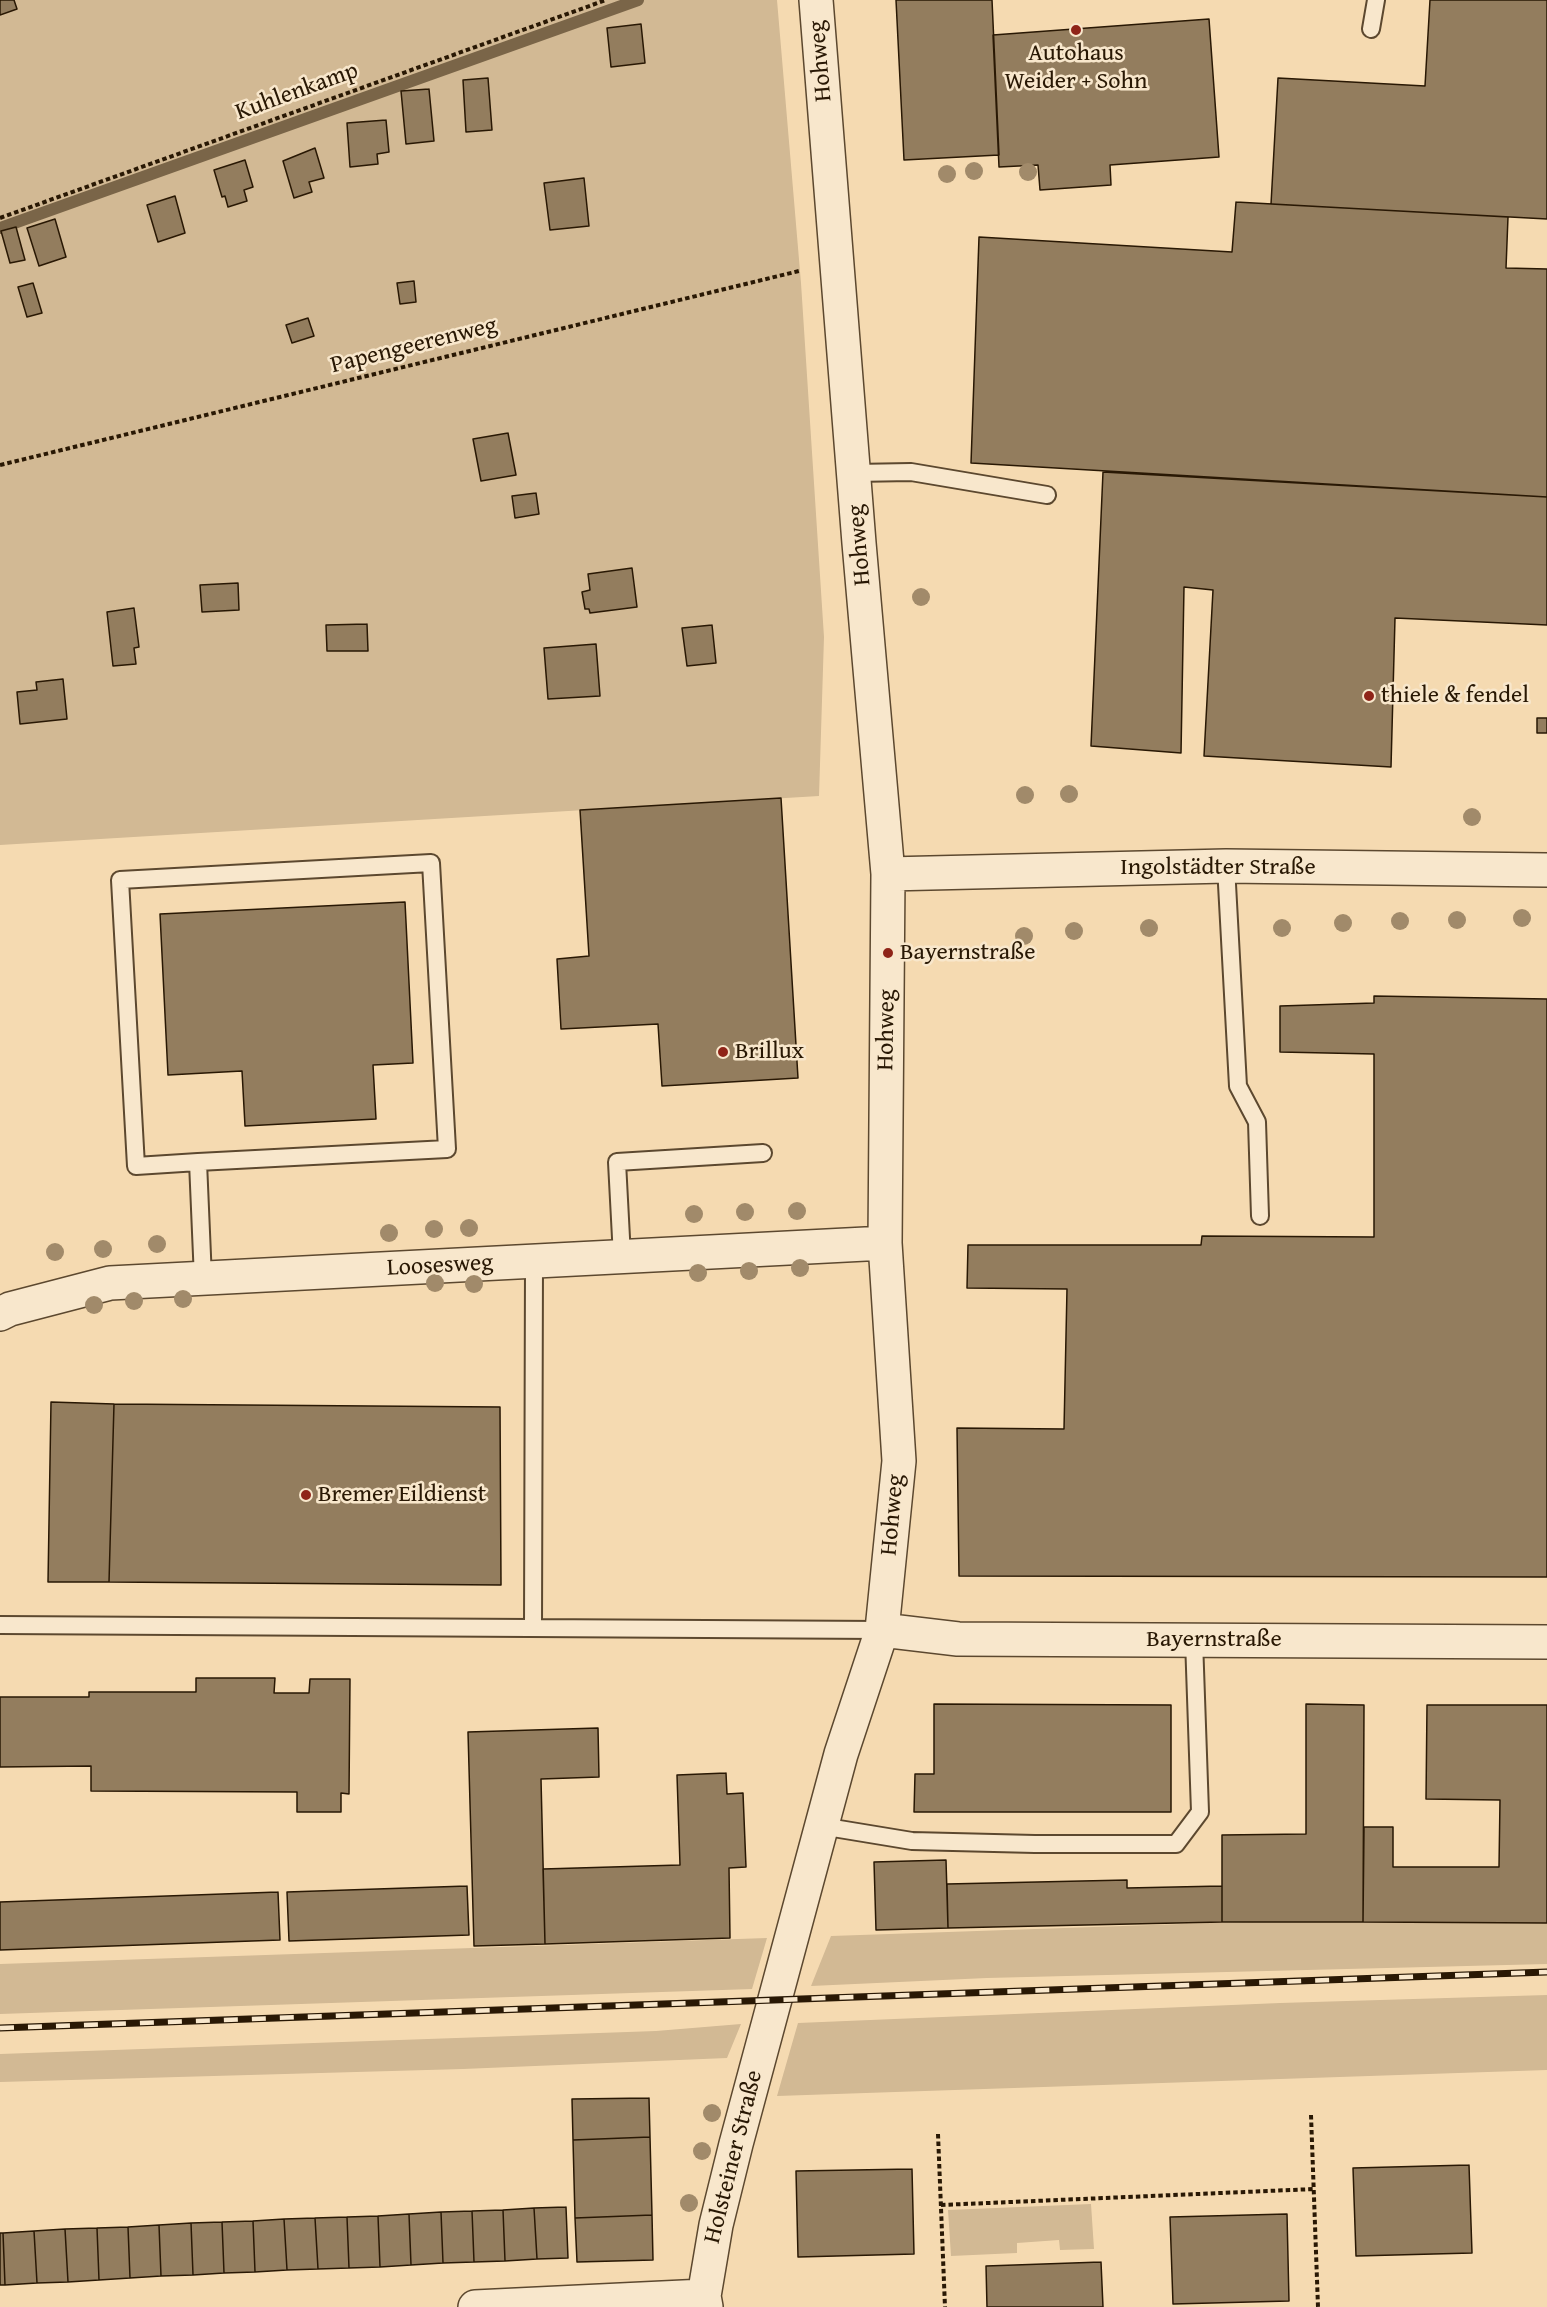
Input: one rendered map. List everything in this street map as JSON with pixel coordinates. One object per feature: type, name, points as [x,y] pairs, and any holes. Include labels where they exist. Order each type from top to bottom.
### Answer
[{"type":"street","name":"Hohweg","points":[[772,2009],[821,1826],[858,1699],[882,1630],[898,1461],[885,1243],[888,874],[816,0]]},
{"type":"street","name":"Ingolstädter Straße","points":[[888,874],[1226,866],[1547,870]]},
{"type":"street","name":"Loosesweg","points":[[0,1314],[10,1309],[110,1283],[885,1243]]},
{"type":"street","name":"Bayernstraße","points":[[882,1630],[958,1639],[1547,1642]]},
{"type":"street","name":"Holsteiner Straße","points":[[705,2301],[716,2225],[772,2009]]},
{"type":"street","points":[[475,2307],[705,2301]]},
{"type":"lane","points":[[1371,29],[1376,0]]},
{"type":"lane","points":[[854,473],[911,472],[1047,495]]},
{"type":"lane","points":[[431,863],[447,1149],[198,1162],[136,1166],[120,880],[431,863]]},
{"type":"lane","points":[[1226,866],[1238,1086],[1257,1122],[1260,1216]]},
{"type":"lane","points":[[622,1257],[617,1162],[763,1153]]},
{"type":"lane","points":[[198,1162],[203,1279]]},
{"type":"lane","points":[[533,1628],[534,1262]]},
{"type":"lane","points":[[0,1625],[882,1630]]},
{"type":"lane","points":[[821,1826],[912,1841],[1176,1844],[1200,1812],[1194,1640]]},
{"type":"path","name":"Kuhlenkamp","points":[[0,218],[606,0]]},
{"type":"path","name":"Papengeerenweg","points":[[0,465],[837,262]]},
{"type":"path","points":[[1311,2115],[1318,2307]]},
{"type":"path","points":[[938,2134],[945,2307]]},
{"type":"path","points":[[941,2205],[1314,2189]]},
{"type":"shaded area","points":[[0,0],[777,0],[801,283],[824,637],[819,796],[0,845]]},
{"type":"shaded area","points":[[1547,1915],[1547,1964],[987,1978],[811,1986],[831,1936],[1211,1923]]},
{"type":"shaded area","points":[[767,1938],[752,1989],[0,2014],[0,1964]]},
{"type":"shaded area","points":[[1547,1995],[1547,2070],[777,2096],[798,2023],[1280,2003]]},
{"type":"shaded area","points":[[741,2024],[727,2058],[463,2069],[0,2082],[0,2054],[656,2031]]},
{"type":"shaded area","points":[[1091,2204],[1094,2249],[1060,2250],[1059,2240],[1017,2243],[1017,2253],[951,2256],[948,2210]]},
{"type":"building","points":[[0,0],[14,0],[17,9],[0,15]]},
{"type":"building","points":[[896,0],[992,0],[999,155],[904,160]]},
{"type":"building","points":[[1430,0],[1547,0],[1547,219],[1271,204],[1278,78],[1425,86]]},
{"type":"building","points":[[1209,19],[1219,157],[1110,165],[1111,185],[1040,190],[1038,165],[999,167],[993,35]]},
{"type":"building","points":[[641,24],[645,63],[611,67],[607,28]]},
{"type":"building","points":[[488,78],[492,130],[466,132],[463,80]]},
{"type":"building","points":[[429,89],[434,141],[406,144],[401,91]]},
{"type":"building","points":[[386,120],[389,152],[377,154],[378,164],[350,167],[347,123]]},
{"type":"building","points":[[315,148],[324,178],[309,182],[312,192],[294,198],[283,161]]},
{"type":"building","points":[[245,160],[253,187],[244,190],[247,201],[228,207],[225,196],[222,197],[214,170]]},
{"type":"building","points":[[584,178],[589,226],[550,230],[544,183]]},
{"type":"building","points":[[175,196],[185,233],[158,242],[147,205]]},
{"type":"building","points":[[1236,202],[1508,217],[1506,268],[1547,269],[1547,497],[971,463],[979,237],[1232,252]]},
{"type":"building","points":[[55,219],[66,257],[39,266],[27,228]]},
{"type":"building","points":[[16,227],[25,260],[10,263],[1,231]]},
{"type":"building","points":[[414,281],[416,302],[400,304],[397,283]]},
{"type":"building","points":[[33,283],[42,313],[27,317],[18,287]]},
{"type":"building","points":[[308,318],[314,336],[292,343],[286,325]]},
{"type":"building","points":[[508,433],[516,475],[481,481],[473,439]]},
{"type":"building","points":[[1103,472],[1547,497],[1547,625],[1395,618],[1391,767],[1204,756],[1213,590],[1184,587],[1181,753],[1091,746]]},
{"type":"building","points":[[536,493],[539,514],[515,518],[512,496]]},
{"type":"building","points":[[632,568],[637,607],[590,613],[589,609],[585,609],[582,592],[590,590],[588,574]]},
{"type":"building","points":[[238,583],[239,610],[202,612],[200,585]]},
{"type":"building","points":[[134,608],[139,647],[134,648],[136,664],[113,666],[107,612]]},
{"type":"building","points":[[367,624],[368,651],[327,651],[326,625]]},
{"type":"building","points":[[712,625],[716,663],[687,666],[682,628]]},
{"type":"building","points":[[596,644],[600,696],[548,699],[544,648]]},
{"type":"building","points":[[63,679],[67,719],[20,724],[17,692],[37,690],[36,682]]},
{"type":"building","points":[[1537,718],[1547,718],[1547,733],[1537,733]]},
{"type":"building","points":[[781,798],[798,1078],[662,1086],[658,1024],[561,1029],[557,959],[589,956],[580,810]]},
{"type":"building","points":[[405,902],[413,1063],[373,1065],[376,1119],[245,1126],[242,1071],[168,1075],[160,914]]},
{"type":"building","points":[[1374,996],[1547,999],[1547,1577],[959,1576],[957,1428],[1064,1429],[1067,1289],[967,1288],[968,1245],[1201,1245],[1202,1236],[1374,1237],[1374,1054],[1280,1052],[1280,1006],[1374,1003]]},
{"type":"building","points":[[51,1402],[114,1404],[109,1582],[48,1582]]},
{"type":"building","name":"Bremer Eildienst","points":[[114,1404],[500,1407],[501,1585],[109,1582]]},
{"type":"building","points":[[196,1678],[275,1678],[274,1693],[309,1693],[310,1679],[350,1679],[349,1794],[341,1793],[341,1812],[297,1812],[297,1792],[91,1791],[91,1766],[0,1767],[0,1697],[89,1697],[89,1692],[196,1692]]},
{"type":"building","points":[[934,1704],[1171,1705],[1171,1812],[914,1812],[915,1774],[934,1774]]},
{"type":"building","points":[[1306,1704],[1364,1705],[1363,1922],[1222,1922],[1222,1835],[1306,1834]]},
{"type":"building","points":[[1427,1705],[1547,1705],[1547,1923],[1363,1922],[1364,1827],[1393,1827],[1393,1867],[1499,1867],[1500,1800],[1426,1799]]},
{"type":"building","points":[[598,1728],[599,1777],[541,1779],[545,1944],[474,1946],[468,1732]]},
{"type":"building","points":[[726,1773],[727,1794],[743,1793],[746,1867],[729,1868],[730,1938],[545,1944],[543,1869],[680,1865],[677,1775]]},
{"type":"building","points":[[946,1860],[948,1928],[876,1930],[874,1862]]},
{"type":"building","points":[[1127,1880],[1127,1888],[1222,1886],[1222,1922],[948,1928],[947,1884]]},
{"type":"building","points":[[467,1886],[469,1935],[289,1941],[287,1892]]},
{"type":"building","points":[[278,1892],[280,1940],[0,1950],[0,1902]]},
{"type":"building","points":[[649,2098],[650,2137],[573,2140],[572,2099]]},
{"type":"building","points":[[650,2137],[652,2215],[575,2218],[573,2140]]},
{"type":"building","points":[[1469,2165],[1472,2253],[1356,2256],[1353,2168]]},
{"type":"building","points":[[912,2169],[914,2254],[798,2257],[796,2171]]},
{"type":"building","points":[[566,2207],[568,2258],[537,2259],[534,2208]]},
{"type":"building","points":[[534,2208],[537,2259],[505,2261],[503,2210]]},
{"type":"building","points":[[503,2210],[505,2261],[474,2262],[472,2211]]},
{"type":"building","points":[[472,2211],[474,2262],[443,2263],[441,2212]]},
{"type":"building","points":[[441,2212],[443,2263],[411,2265],[409,2214]]},
{"type":"building","points":[[409,2214],[411,2265],[380,2267],[378,2216]]},
{"type":"building","points":[[1287,2214],[1289,2301],[1173,2304],[1170,2217]]},
{"type":"building","points":[[652,2215],[653,2260],[577,2262],[575,2218]]},
{"type":"building","points":[[378,2216],[380,2267],[349,2268],[347,2217]]},
{"type":"building","points":[[347,2217],[349,2268],[318,2269],[315,2218]]},
{"type":"building","points":[[315,2218],[318,2269],[287,2270],[284,2219]]},
{"type":"building","points":[[284,2219],[287,2270],[255,2272],[253,2221]]},
{"type":"building","points":[[253,2221],[255,2272],[224,2273],[222,2222]]},
{"type":"building","points":[[222,2222],[224,2273],[193,2275],[191,2223]]},
{"type":"building","points":[[191,2223],[193,2275],[161,2276],[159,2225]]},
{"type":"building","points":[[159,2225],[161,2276],[130,2278],[128,2227]]},
{"type":"building","points":[[128,2227],[130,2278],[99,2280],[97,2228]]},
{"type":"building","points":[[97,2228],[99,2280],[68,2282],[65,2229]]},
{"type":"building","points":[[65,2229],[68,2282],[37,2283],[34,2231]]},
{"type":"building","points":[[34,2231],[37,2283],[5,2285],[3,2233]]},
{"type":"building","points":[[0,2233],[3,2233],[5,2285],[0,2285]]},
{"type":"building","points":[[1101,2262],[1103,2307],[987,2307],[986,2266]]},
{"type":"waterway","points":[[0,228],[638,0]]},
{"type":"railway","points":[[0,2028],[1547,1972]]},
{"type":"place","name":"Autohaus Weider + Sohn","points":[[1076,30]]},
{"type":"place","name":"thiele & fendel","points":[[1369,696]]},
{"type":"place","name":"Bayernstraße","points":[[888,953]]},
{"type":"place","name":"Brillux","points":[[723,1052]]},
{"type":"place","name":"Bremer Eildienst","points":[[306,1495]]}]
